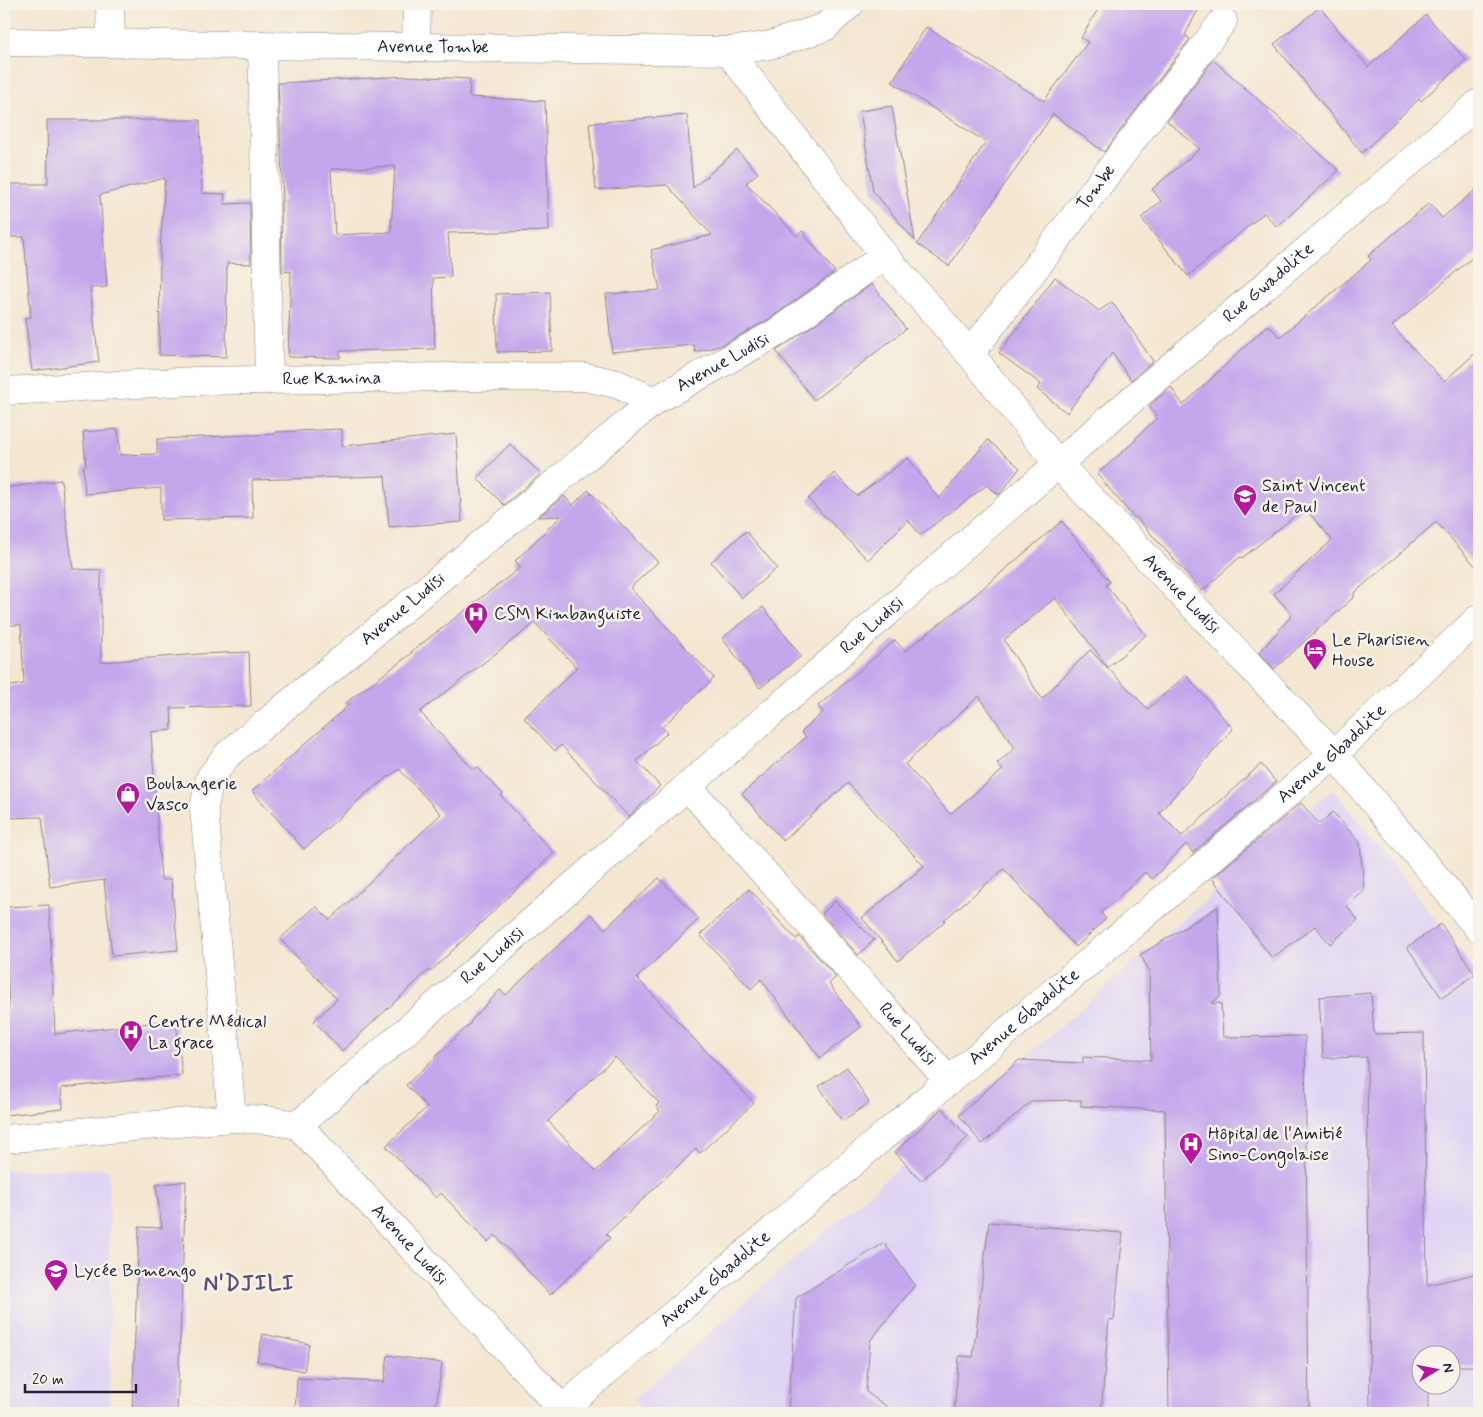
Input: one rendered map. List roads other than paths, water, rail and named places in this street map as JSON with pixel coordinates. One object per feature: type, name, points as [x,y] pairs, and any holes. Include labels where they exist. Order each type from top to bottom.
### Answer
[{"type":"street","points":[[110,4],[111,43]]},
{"type":"street","points":[[416,4],[416,47]]},
{"type":"street","name":"Avenue Tombe","points":[[4,42],[728,51],[771,46],[825,27],[850,4]]},
{"type":"street","name":"Tombe","points":[[970,354],[1223,21]]},
{"type":"street","points":[[262,45],[269,380]]},
{"type":"street","name":"Avenue Ludisi","points":[[728,51],[884,256],[970,354],[1058,464],[1334,754],[1479,929]]},
{"type":"street","name":"Rue Gwadolite","points":[[1058,464],[1479,103]]},
{"type":"street","name":"Avenue Ludisi","points":[[232,1118],[204,808],[210,778],[227,755],[654,401],[776,333],[884,256]]},
{"type":"street","name":"Rue Kamina","points":[[4,391],[196,381],[585,377],[617,384],[654,401]]},
{"type":"street","name":"Rue Ludisi","points":[[298,1126],[1058,464]]},
{"type":"street","name":"Avenue Gbadolite","points":[[564,1411],[1334,754],[1479,618]]},
{"type":"street","name":"Rue Ludisi","points":[[687,786],[948,1082]]},
{"type":"street","points":[[4,1139],[232,1118],[267,1120],[298,1126]]},
{"type":"street","name":"Avenue Ludisi","points":[[298,1126],[564,1411]]},
{"type":"place","name":"Saint Vincent de Paul","points":[[1245,517]]},
{"type":"place","name":"CSM Kimbanguiste","points":[[476,635]]},
{"type":"place","name":"Le Pharisien House","points":[[1315,671]]},
{"type":"place","name":"Boulangerie Vasco","points":[[128,815]]},
{"type":"place","name":"Centre Médical La grace","points":[[131,1053]]},
{"type":"place","name":"Hôpital de l'Amitié Sino-Congolaise","points":[[1191,1165]]},
{"type":"place","name":"Lycée Bomengo","points":[[56,1292]]},
{"type":"district","name":"N'DJILI","points":[[249,1284]]}]
